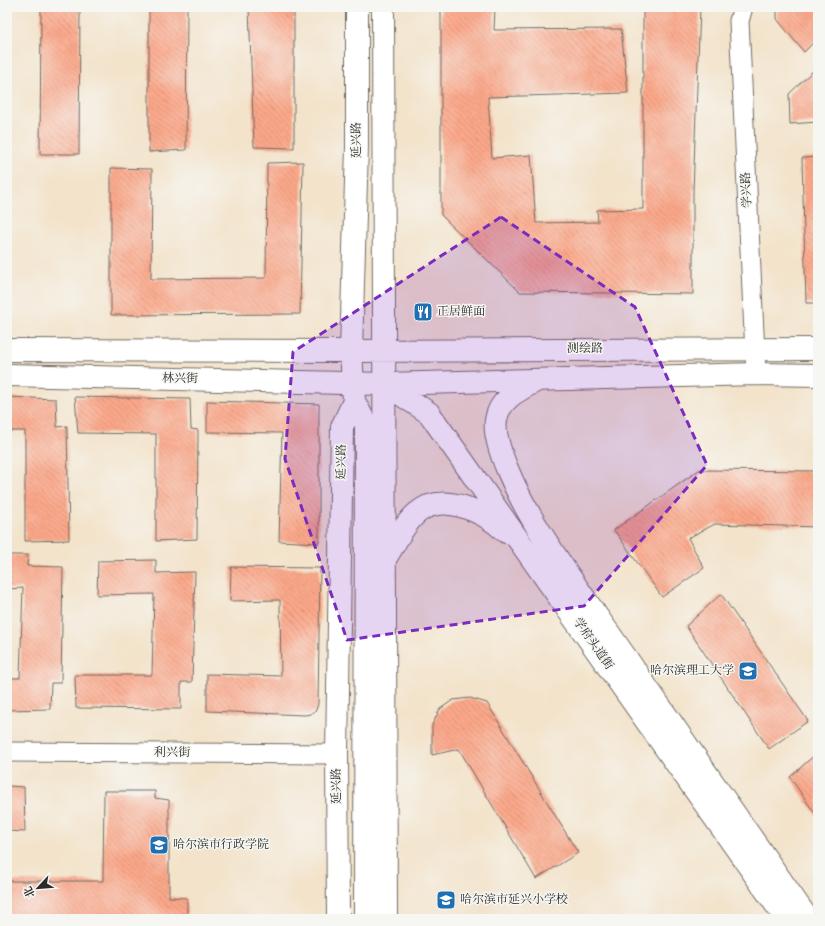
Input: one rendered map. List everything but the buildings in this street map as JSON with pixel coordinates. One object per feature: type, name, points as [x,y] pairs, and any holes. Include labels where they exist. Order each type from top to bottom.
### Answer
[{"type":"main road","name":"延兴路","points":[[338,919],[337,754],[342,427],[354,392],[351,351],[357,147],[356,7]]},
{"type":"main road","points":[[383,7],[386,919]]},
{"type":"main road","name":"测绘路","points":[[351,351],[818,349]]},
{"type":"main road","points":[[7,350],[351,351]]},
{"type":"main road","points":[[365,919],[366,424],[354,392],[385,384],[756,374],[818,375]]},
{"type":"main road","name":"林兴街","points":[[7,375],[354,392]]},
{"type":"main road","name":"学府头道街","points":[[540,380],[514,393],[507,399],[501,407],[496,420],[496,430],[503,459],[529,513],[622,651],[808,919]]},
{"type":"main road","name":"学府头道街","points":[[385,384],[429,412],[786,919]]},
{"type":"main road","points":[[386,559],[408,522],[418,512],[431,506],[444,504],[463,506],[483,514],[499,525],[526,550]]},
{"type":"street","name":"学兴路","points":[[743,7],[738,22],[756,374]]},
{"type":"street","name":"利兴街","points":[[7,752],[337,754]]},
{"type":"highlighted area","points":[[501,217],[635,307],[707,465],[584,606],[347,640],[285,459],[293,352]]},
{"type":"place","name":"正居鲜面","points":[[423,312]]},
{"type":"place","name":"哈尔滨理工大学","points":[[748,671]]},
{"type":"place","name":"哈尔滨市行政学院","points":[[159,845]]},
{"type":"place","name":"哈尔滨市延兴小学校","points":[[446,900]]}]
